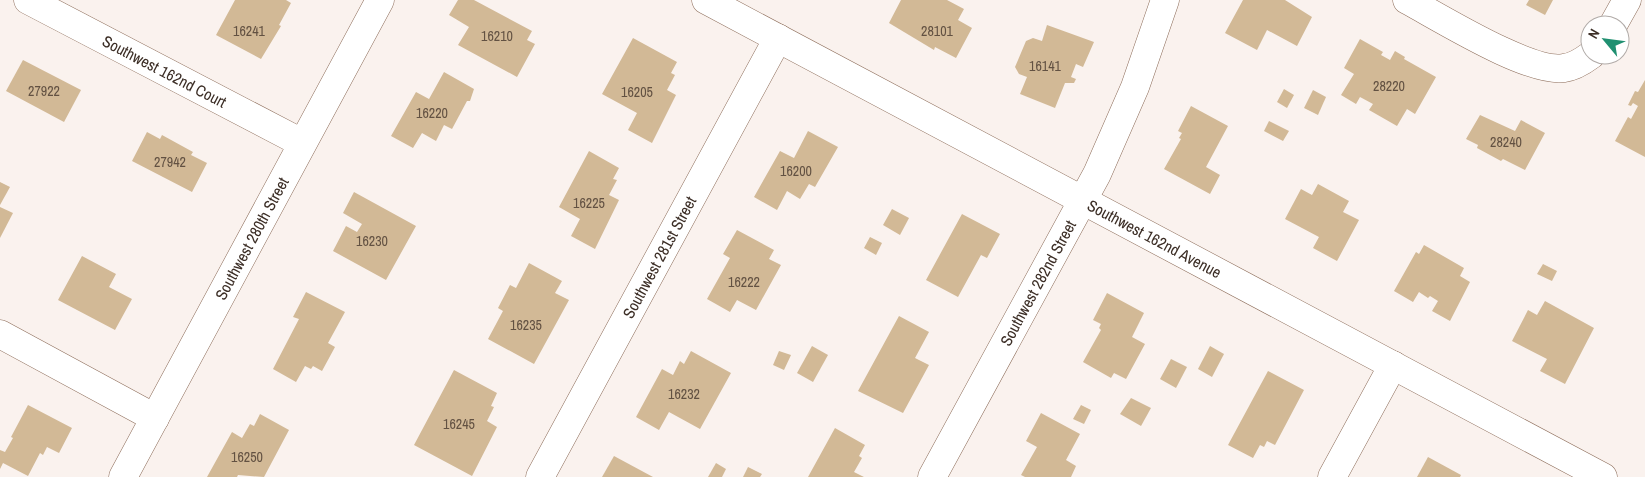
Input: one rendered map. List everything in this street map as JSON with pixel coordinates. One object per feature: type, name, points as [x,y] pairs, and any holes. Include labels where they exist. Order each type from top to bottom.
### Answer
[{"type":"street","name":"Southwest 162nd Court","points":[[28,0],[302,143]]},
{"type":"street","name":"Southwest 280th Street","points":[[123,477],[380,0]]},
{"type":"street","name":"Southwest 162nd Avenue","points":[[706,0],[1603,477]]},
{"type":"street","name":"Southwest 282nd Street","points":[[932,477],[1082,200],[1118,128],[1135,87],[1165,0]]},
{"type":"street","points":[[1407,0],[1518,59],[1533,65],[1563,69],[1580,62]]},
{"type":"street","points":[[1618,15],[1626,0]]},
{"type":"street","name":"Southwest 281st Street","points":[[540,477],[778,38]]},
{"type":"street","points":[[0,334],[155,418]]},
{"type":"street","points":[[1332,477],[1393,365]]},
{"type":"building","points":[[235,0],[286,0],[291,3],[279,25],[281,26],[261,59],[216,35]]},
{"type":"building","points":[[458,0],[474,0],[532,31],[527,40],[535,44],[517,77],[458,45],[469,27],[449,15]]},
{"type":"building","points":[[901,0],[947,0],[964,9],[958,20],[972,28],[956,58],[935,47],[934,50],[889,23]]},
{"type":"building","points":[[1243,0],[1285,0],[1312,17],[1297,46],[1267,30],[1257,50],[1225,33]]},
{"type":"building","points":[[1529,0],[1553,0],[1545,15],[1526,5]]},
{"type":"building","points":[[1047,25],[1094,42],[1083,67],[1076,64],[1071,77],[1076,79],[1074,83],[1065,83],[1055,108],[1020,94],[1027,77],[1019,74],[1015,67],[1026,41],[1033,38],[1042,41]]},
{"type":"building","points":[[633,38],[677,62],[671,73],[675,75],[667,90],[676,95],[652,143],[628,130],[637,113],[602,94]]},
{"type":"building","points":[[1360,39],[1383,52],[1381,55],[1390,60],[1395,51],[1405,57],[1404,59],[1436,77],[1415,114],[1407,109],[1397,126],[1369,110],[1373,104],[1360,97],[1356,104],[1341,95],[1354,74],[1344,68]]},
{"type":"building","points":[[23,60],[81,90],[64,122],[6,91]]},
{"type":"building","points":[[444,72],[474,89],[470,101],[467,101],[452,129],[444,125],[436,141],[422,133],[413,148],[391,136],[416,92],[429,99]]},
{"type":"building","points":[[1645,80],[1645,157],[1615,141],[1628,117],[1631,119],[1638,106],[1633,103],[1631,106],[1628,105],[1635,91],[1638,92]]},
{"type":"building","points":[[1284,89],[1294,95],[1287,108],[1277,102]]},
{"type":"building","points":[[1313,90],[1326,97],[1318,115],[1304,108]]},
{"type":"building","points":[[1191,106],[1228,126],[1206,167],[1220,175],[1210,194],[1164,169],[1181,139],[1179,138],[1182,133],[1178,131]]},
{"type":"building","points":[[1480,115],[1515,131],[1521,120],[1545,133],[1525,170],[1503,159],[1501,161],[1477,148],[1478,145],[1466,139]]},
{"type":"building","points":[[1269,121],[1289,131],[1283,141],[1264,131]]},
{"type":"building","points":[[808,131],[838,147],[815,187],[809,184],[800,199],[787,191],[777,210],[754,197],[780,151],[794,158]]},
{"type":"building","points":[[147,132],[160,139],[162,135],[193,152],[191,155],[207,163],[192,192],[132,161]]},
{"type":"building","points":[[589,151],[619,168],[613,179],[617,180],[609,195],[619,200],[595,249],[571,236],[580,219],[559,207]]},
{"type":"building","points":[[0,182],[10,187],[0,205]]},
{"type":"building","points":[[1318,184],[1349,201],[1343,212],[1359,220],[1337,261],[1313,248],[1319,237],[1285,219],[1301,189],[1312,195]]},
{"type":"building","points":[[354,192],[416,226],[386,280],[333,251],[346,226],[357,232],[362,224],[343,213]]},
{"type":"building","points":[[0,207],[13,213],[0,238]]},
{"type":"building","points":[[892,209],[909,218],[900,235],[883,225]]},
{"type":"building","points":[[962,214],[1000,234],[987,258],[981,255],[958,297],[926,280]]},
{"type":"building","points":[[737,230],[774,250],[769,259],[781,265],[756,310],[737,300],[730,312],[707,299],[730,258],[723,254]]},
{"type":"building","points":[[870,237],[882,243],[876,255],[864,248]]},
{"type":"building","points":[[1424,245],[1464,268],[1460,276],[1470,282],[1450,321],[1432,311],[1438,301],[1430,296],[1428,298],[1419,292],[1413,302],[1394,291],[1416,252],[1419,254]]},
{"type":"building","points":[[82,256],[116,274],[109,287],[132,299],[115,330],[58,300]]},
{"type":"building","points":[[529,263],[562,281],[555,293],[569,300],[534,364],[488,339],[503,311],[498,308],[510,285],[516,288]]},
{"type":"building","points":[[1543,264],[1557,271],[1552,281],[1537,274]]},
{"type":"building","points":[[306,292],[345,312],[328,343],[335,347],[322,371],[313,366],[311,369],[305,366],[296,382],[273,369],[299,319],[293,317]]},
{"type":"building","points":[[1107,293],[1144,313],[1132,337],[1145,344],[1126,379],[1114,373],[1111,378],[1083,362],[1101,330],[1099,328],[1101,324],[1093,320]]},
{"type":"building","points":[[1545,301],[1594,328],[1565,384],[1540,371],[1547,359],[1512,341],[1528,310],[1537,315]]},
{"type":"building","points":[[899,316],[929,332],[915,358],[929,365],[903,413],[858,391]]},
{"type":"building","points":[[812,346],[828,355],[813,382],[797,373]]},
{"type":"building","points":[[1210,346],[1224,354],[1212,377],[1198,369]]},
{"type":"building","points":[[691,351],[731,373],[700,429],[669,412],[659,430],[636,417],[662,369],[673,375],[680,361],[684,364]]},
{"type":"building","points":[[779,351],[791,355],[784,370],[773,365]]},
{"type":"building","points":[[1171,359],[1187,367],[1176,388],[1160,379]]},
{"type":"building","points":[[454,370],[497,393],[491,406],[494,407],[487,421],[497,427],[472,476],[414,445]]},
{"type":"building","points":[[1268,371],[1304,390],[1275,445],[1267,441],[1264,447],[1260,445],[1253,458],[1228,445]]},
{"type":"building","points":[[1131,398],[1151,408],[1141,426],[1120,414]]},
{"type":"building","points":[[28,405],[72,428],[59,453],[47,447],[43,455],[40,453],[28,476],[3,463],[0,469],[0,450],[5,452]]},
{"type":"building","points":[[1081,405],[1091,410],[1084,424],[1073,419]]},
{"type":"building","points":[[1041,413],[1080,434],[1066,460],[1076,466],[1071,477],[1025,477],[1021,475],[1037,447],[1026,441]]},
{"type":"building","points":[[260,414],[289,430],[264,477],[238,475],[237,477],[207,477],[232,432],[242,438],[250,424],[254,426]]},
{"type":"building","points":[[835,428],[865,445],[859,456],[862,458],[854,472],[864,477],[808,477]]},
{"type":"building","points":[[614,456],[653,477],[602,477]]},
{"type":"building","points":[[1428,457],[1461,475],[1460,477],[1417,477]]},
{"type":"building","points":[[716,463],[726,469],[722,477],[708,477]]},
{"type":"building","points":[[748,467],[762,474],[760,477],[743,477]]}]
